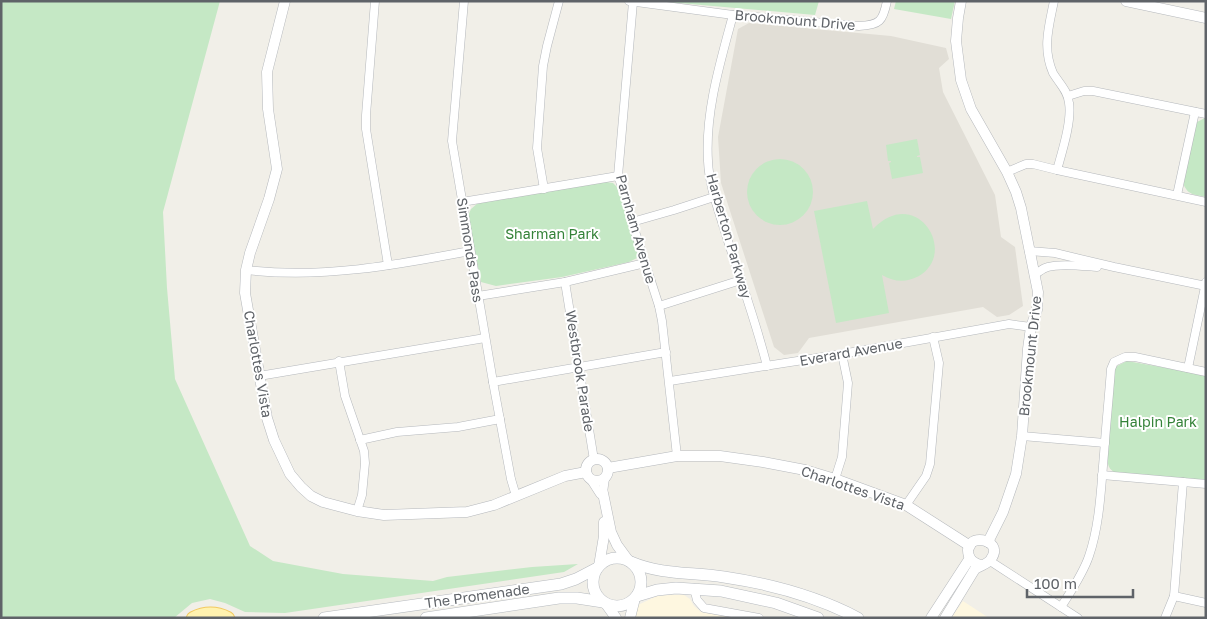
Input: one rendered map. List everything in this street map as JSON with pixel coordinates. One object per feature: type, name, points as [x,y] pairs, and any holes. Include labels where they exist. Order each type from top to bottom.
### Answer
[{"type":"main road","points":[[818,618],[764,599],[694,588],[667,588],[636,597],[626,604],[612,606],[604,603],[596,594],[592,585],[593,578],[598,567],[607,560],[621,558],[657,570],[723,576],[780,588],[820,600],[858,618]]},
{"type":"main road","points":[[629,561],[638,570],[640,576],[641,586],[636,597]]},
{"type":"main road","name":"The Promenade","points":[[324,618],[557,584],[572,580],[598,567]]},
{"type":"main road","name":"The Promenade","points":[[426,618],[559,598],[576,598],[604,603]]},
{"type":"main road","points":[[193,618],[202,614],[212,613],[221,614],[228,618]]},
{"type":"street","name":"Charlottes Vista","points":[[285,1],[267,72],[268,109],[277,169],[269,200],[250,253],[246,270],[245,293],[267,418],[274,440],[290,474],[311,496],[323,502],[356,511],[384,515],[467,512],[494,505],[565,476],[588,476]]},
{"type":"street","points":[[375,1],[366,129],[388,265]]},
{"type":"street","name":"Simmonds Pass","points":[[464,1],[452,141],[485,338],[516,496]]},
{"type":"street","points":[[544,189],[537,148],[542,75],[558,1]]},
{"type":"street","name":"Brookmount Drive","points":[[629,1],[732,16],[859,26],[877,23],[883,18],[887,1]]},
{"type":"street","name":"Brookmount Drive","points":[[962,1],[957,24],[956,41],[961,80],[971,109],[1007,172],[1016,192],[1038,292],[1037,310],[1028,349],[1022,436],[1013,485],[1003,512],[988,542]]},
{"type":"street","points":[[1054,1],[1046,47],[1053,71],[1068,96],[1070,113],[1058,170]]},
{"type":"street","points":[[1126,1],[1138,2],[1206,18]]},
{"type":"street","name":"Parnham Avenue","points":[[632,2],[618,176],[659,306],[670,381],[677,456]]},
{"type":"street","name":"Harberton Parkway","points":[[732,16],[713,96],[708,134],[708,164],[714,197],[761,340],[767,366]]},
{"type":"street","points":[[1068,96],[1084,91],[1093,91],[1206,114]]},
{"type":"street","points":[[1177,195],[1194,112]]},
{"type":"street","points":[[1007,172],[1026,164],[1033,164],[1206,202]]},
{"type":"street","points":[[462,202],[618,176]]},
{"type":"street","points":[[632,222],[714,197]]},
{"type":"street","points":[[246,270],[268,273],[339,272],[428,260],[470,251]]},
{"type":"street","points":[[1029,251],[1055,253],[1114,267],[1205,284],[1188,368]]},
{"type":"street","points":[[478,296],[565,282],[645,263]]},
{"type":"street","points":[[1034,275],[1052,266],[1114,267]]},
{"type":"street","points":[[659,306],[741,280]]},
{"type":"street","name":"Westbrook Parade","points":[[565,282],[594,460]]},
{"type":"street","name":"Everard Avenue","points":[[670,381],[842,354],[1009,324],[1032,327]]},
{"type":"street","points":[[906,505],[926,476],[930,464],[939,363],[933,337]]},
{"type":"street","points":[[259,376],[339,361],[485,338]]},
{"type":"street","points":[[493,382],[666,352]]},
{"type":"street","points":[[835,479],[842,457],[848,383],[842,354]]},
{"type":"street","points":[[1061,607],[1084,569],[1090,555],[1097,520],[1111,369],[1114,362],[1125,357],[1135,357],[1206,372]]},
{"type":"street","points":[[339,361],[345,396],[364,451],[365,463],[362,495],[356,511]]},
{"type":"street","points":[[360,440],[397,432],[458,427],[500,419]]},
{"type":"street","points":[[1022,436],[1105,443]]},
{"type":"street","name":"Charlottes Vista","points":[[607,473],[677,456],[720,456],[805,470],[906,505],[970,546]]},
{"type":"street","points":[[598,567],[604,533],[601,494],[607,473],[606,463],[602,460],[594,460],[587,466],[588,476],[601,494],[611,532],[616,543],[629,561]]},
{"type":"street","points":[[588,476],[598,482],[607,473]]},
{"type":"street","points":[[1102,475],[1206,484]]},
{"type":"street","points":[[1165,618],[1174,596],[1183,482]]},
{"type":"street","points":[[944,618],[973,573],[985,563],[994,555],[991,544],[982,539],[972,543],[968,550],[970,558],[974,563],[985,563],[1078,618]]},
{"type":"street","points":[[931,618],[970,558]]},
{"type":"street","points":[[694,588],[697,600],[704,608],[759,618]]},
{"type":"street","points":[[1174,596],[1206,603]]},
{"type":"street","points":[[630,618],[636,597]]},
{"type":"street","points":[[604,603],[616,618]]},
{"type":"shaded area","points":[[749,23],[891,36],[946,48],[949,59],[939,68],[943,92],[995,195],[1001,237],[1015,247],[1023,306],[1009,315],[997,317],[983,307],[809,338],[798,353],[784,355],[774,347],[721,183],[718,137],[738,29]]},
{"type":"shaded area","points":[[684,595],[701,612],[735,618],[633,618],[636,608],[640,604],[657,596]]},
{"type":"shaded area","points":[[963,601],[989,618],[951,618]]},
{"type":"green space","points":[[1,1],[220,1],[163,212],[167,288],[175,379],[250,546],[273,561],[343,574],[433,581],[447,577],[532,567],[578,564],[564,572],[285,613],[245,612],[210,599],[192,603],[174,618],[1,618]]},
{"type":"green space","points":[[656,1],[819,1],[815,15]]},
{"type":"green space","points":[[896,1],[955,1],[951,19],[894,9]]},
{"type":"green space","points":[[1205,118],[1206,197],[1189,192],[1183,183],[1194,127],[1197,122]]},
{"type":"green space","points":[[917,139],[920,155],[917,157],[920,157],[923,173],[892,179],[889,163],[891,161],[888,161],[886,145]]},
{"type":"green space","points":[[773,159],[787,159],[799,164],[808,173],[813,185],[811,205],[804,216],[787,225],[773,225],[761,220],[752,211],[747,199],[747,185],[752,173],[761,164]]},
{"type":"green space","name":"Sharman Park","points":[[606,182],[613,183],[619,189],[639,253],[637,258],[629,262],[562,277],[496,286],[481,282],[468,216],[471,209],[478,203]]},
{"type":"green space","points":[[867,201],[873,229],[889,217],[904,214],[917,218],[927,227],[933,239],[935,252],[930,265],[919,276],[900,281],[882,275],[889,313],[836,323],[814,211]]},
{"type":"green space","name":"Halpin Park","points":[[1127,361],[1206,375],[1206,480],[1114,472],[1108,465],[1113,372],[1117,366]]}]
